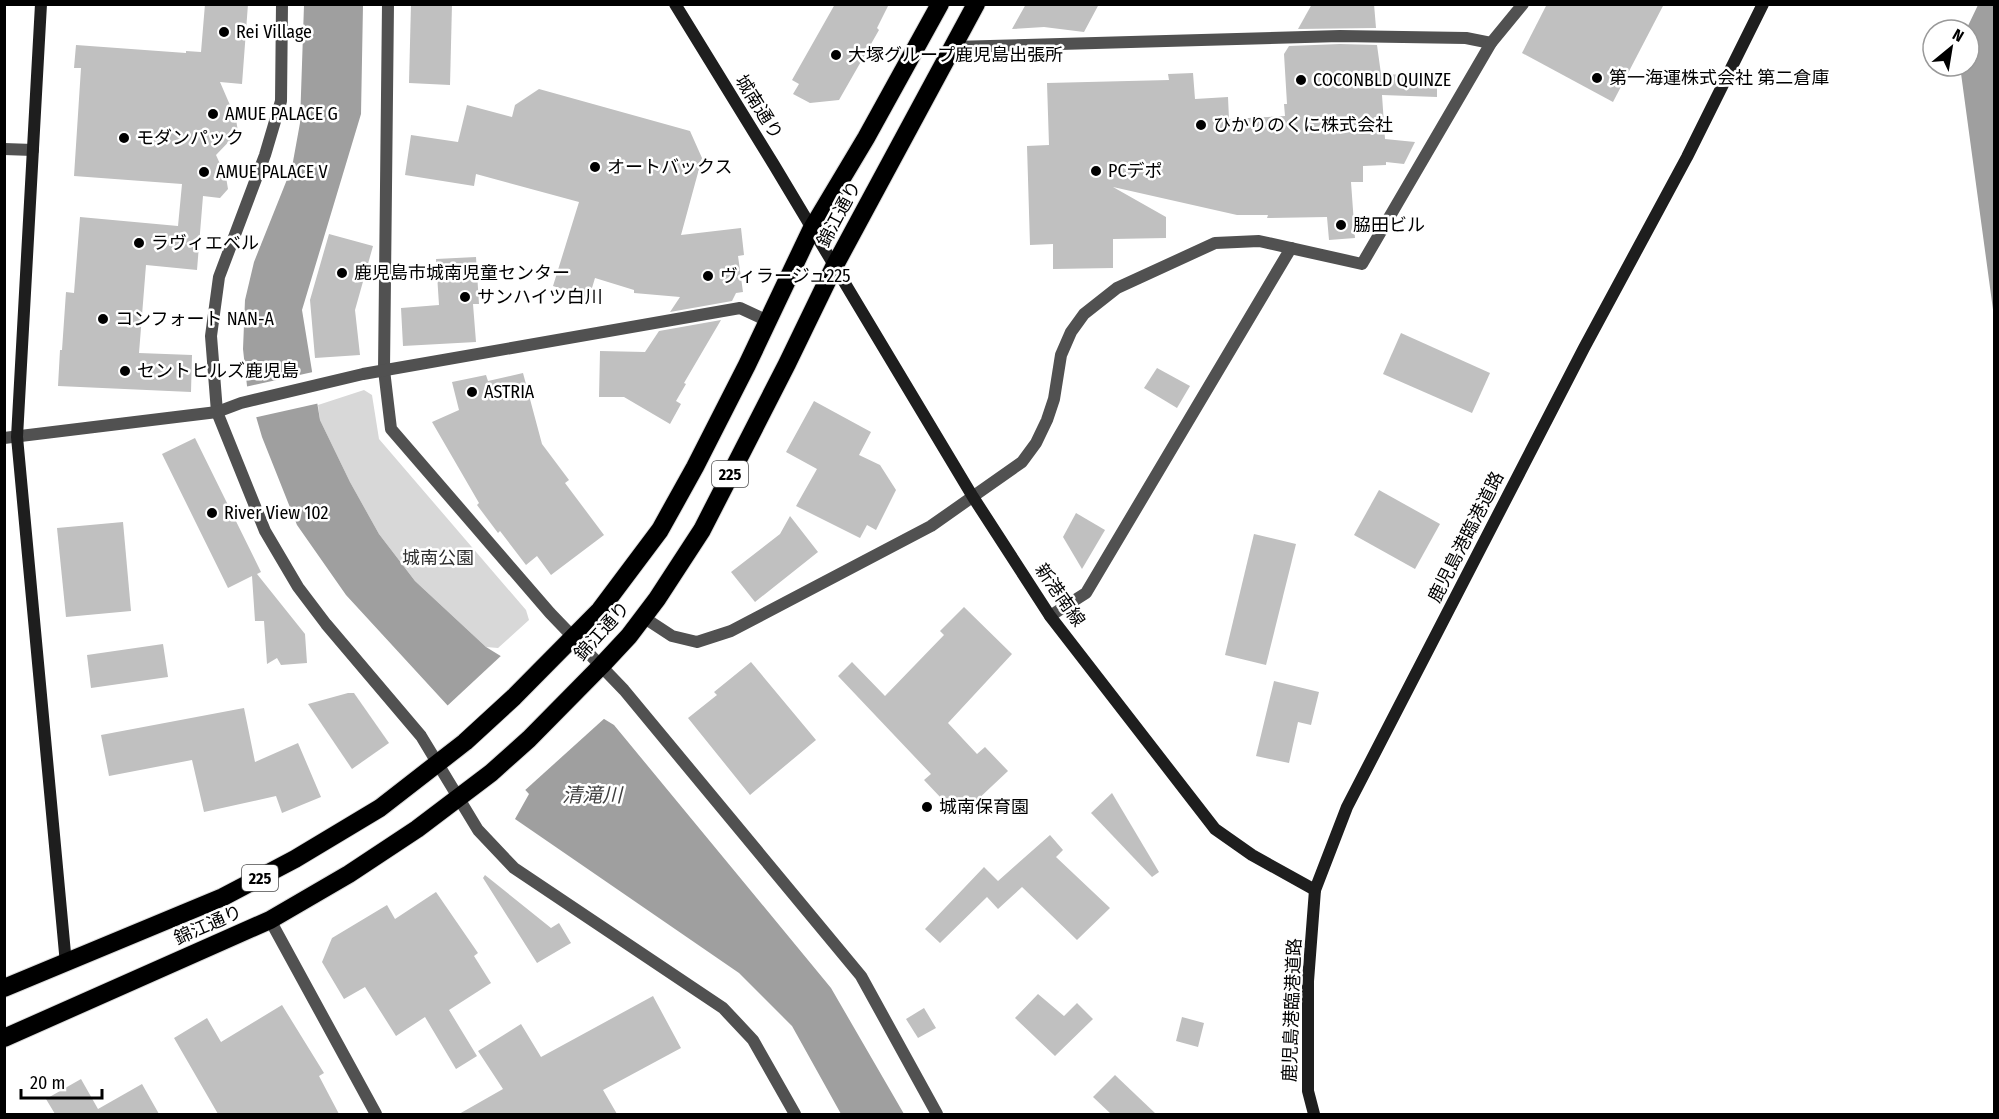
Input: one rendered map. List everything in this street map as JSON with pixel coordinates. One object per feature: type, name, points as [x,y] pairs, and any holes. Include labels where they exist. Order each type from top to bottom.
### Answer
[{"type":"highway","name":"錦江通り","points":[[4,988],[223,897],[296,859],[396,797],[465,742],[514,697],[600,610],[660,530],[768,321],[811,230],[866,138],[940,4]]},
{"type":"highway","name":"錦江通り","points":[[4,1038],[270,920],[358,867],[417,829],[491,773],[529,739],[595,672],[643,617],[702,530],[834,267],[976,4]]},
{"type":"street","points":[[42,4],[11,438],[66,964]]},
{"type":"street","points":[[282,4],[282,101],[265,155],[219,277],[211,336],[217,412],[265,531],[298,587],[326,624],[421,736],[478,830],[514,868],[723,1008],[753,1040],[795,1114]]},
{"type":"street","points":[[388,4],[384,370],[391,429],[550,613],[568,642],[595,672],[640,708],[861,976],[937,1114]]},
{"type":"street","name":"城南通り","points":[[675,4],[834,267]]},
{"type":"street","points":[[643,617],[672,636],[697,642],[731,631],[931,525],[973,497],[1022,462],[1036,443],[1054,399],[1061,355],[1071,332],[1084,314],[1117,288],[1215,243],[1259,241],[1362,264],[1491,43],[1523,4]]},
{"type":"street","name":"鹿児島港臨港道路","points":[[1314,1114],[1308,1091],[1308,981],[1315,890],[1347,807],[1584,348],[1687,157],[1763,4]]},
{"type":"street","points":[[953,47],[1340,36],[1466,38],[1491,43]]},
{"type":"street","points":[[4,149],[33,150]]},
{"type":"street","points":[[1050,616],[1086,593],[1291,248]]},
{"type":"street","name":"新港南線","points":[[834,267],[973,497],[1050,616],[1215,829],[1252,855],[1315,890]]},
{"type":"street","points":[[11,438],[217,412],[243,402],[384,370],[740,308],[768,321]]},
{"type":"street","points":[[270,920],[376,1114]]},
{"type":"green space","name":"城南公園","points":[[364,390],[372,395],[379,439],[526,610],[529,620],[498,648],[486,647],[415,581],[379,534],[350,482],[320,420],[318,405]]},
{"type":"water","name":"清滝川","points":[[304,5],[363,5],[361,114],[302,310],[320,420],[350,482],[379,534],[415,581],[486,647],[614,725],[831,988],[904,1114],[841,1114],[792,1026],[739,973],[515,819],[529,794],[346,595],[297,525],[262,437],[247,386],[243,349],[245,300],[254,262],[292,167],[300,123]]},
{"type":"water","points":[[1978,5],[1994,5],[1994,317],[1962,78],[1981,78],[1981,18],[1972,18]]},
{"type":"pier","points":[[313,372],[320,403],[253,418],[245,387]]},
{"type":"pier","points":[[503,654],[606,717],[523,792],[446,707]]},
{"type":"building","points":[[205,4],[248,4],[242,84],[220,82],[236,119],[238,132],[216,155],[226,177],[228,189],[220,198],[203,196],[197,270],[146,265],[139,353],[192,355],[191,392],[58,386],[66,292],[74,293],[80,217],[178,226],[182,184],[74,176],[81,68],[74,68],[76,45],[186,53],[186,51],[201,52]]},
{"type":"building","points":[[411,4],[452,4],[450,85],[409,83]]},
{"type":"building","name":"大塚グループ鹿児島出張所","points":[[835,4],[889,4],[877,28],[879,30],[839,100],[810,103],[793,94],[799,84],[792,80]]},
{"type":"building","points":[[1026,4],[1099,4],[1084,32],[1044,27],[1012,29]]},
{"type":"building","points":[[1312,4],[1374,4],[1376,28],[1298,29]]},
{"type":"building","name":"第一海運株式会社 第二倉庫","points":[[1547,4],[1664,4],[1613,102],[1522,53]]},
{"type":"building","points":[[1377,45],[1381,74],[1437,76],[1437,97],[1382,95],[1385,139],[1415,142],[1404,164],[1386,162],[1386,165],[1363,166],[1363,182],[1351,182],[1355,238],[1329,240],[1327,217],[1267,218],[1268,215],[1237,215],[1113,187],[1166,217],[1166,238],[1113,239],[1113,268],[1053,269],[1053,244],[1030,245],[1027,146],[1049,145],[1047,83],[1169,80],[1168,74],[1193,73],[1195,99],[1228,97],[1229,119],[1285,116],[1284,104],[1287,104],[1284,54],[1289,46]]},
{"type":"building","points":[[539,89],[690,131],[702,158],[681,235],[741,228],[744,255],[738,256],[743,292],[736,293],[732,301],[670,312],[680,297],[634,293],[634,290],[595,278],[589,298],[553,286],[579,202],[476,174],[474,186],[405,175],[411,135],[458,142],[467,105],[512,117],[515,105]]},
{"type":"building","name":"鹿児島市城南児童センター","points":[[329,234],[373,246],[355,310],[360,355],[315,358],[310,300]]},
{"type":"building","name":"サンハイツ白川","points":[[476,257],[479,304],[473,304],[476,342],[403,346],[401,308],[439,305],[436,259]]},
{"type":"building","points":[[721,320],[684,383],[686,384],[676,401],[681,404],[670,424],[624,397],[599,397],[600,351],[645,352],[659,331]]},
{"type":"building","points":[[1401,333],[1490,373],[1472,413],[1383,374]]},
{"type":"building","points":[[1157,368],[1190,386],[1177,408],[1144,388]]},
{"type":"building","points":[[523,373],[542,444],[569,480],[565,483],[604,535],[551,575],[537,556],[526,565],[500,531],[498,533],[477,505],[479,503],[432,422],[459,410],[452,382],[486,375],[488,381]]},
{"type":"building","points":[[814,401],[871,432],[859,455],[880,465],[896,490],[876,530],[867,525],[860,538],[796,506],[817,469],[786,452]]},
{"type":"building","name":"River View 102","points":[[195,438],[261,572],[257,574],[305,634],[307,663],[281,665],[277,658],[267,664],[264,621],[255,621],[252,576],[228,588],[162,454]]},
{"type":"building","points":[[1379,490],[1440,524],[1415,569],[1354,535]]},
{"type":"building","points":[[1076,513],[1105,530],[1082,569],[1063,537]]},
{"type":"building","points":[[790,516],[818,552],[755,602],[731,572],[780,534]]},
{"type":"building","points":[[123,522],[131,611],[66,617],[57,528]]},
{"type":"building","points":[[1254,534],[1296,544],[1266,665],[1225,655]]},
{"type":"building","points":[[964,607],[1012,654],[948,723],[977,754],[985,747],[1008,771],[959,817],[924,780],[931,774],[838,676],[852,662],[885,696],[944,635],[940,631]]},
{"type":"building","points":[[163,644],[168,677],[91,688],[87,655]]},
{"type":"building","points":[[751,662],[816,740],[750,795],[688,718],[717,695],[714,692]]},
{"type":"building","points":[[1274,681],[1319,692],[1311,725],[1298,722],[1289,763],[1256,756]]},
{"type":"building","points":[[354,693],[389,743],[352,769],[308,704]]},
{"type":"building","points":[[244,708],[255,762],[298,743],[321,797],[282,813],[276,796],[204,812],[192,760],[109,776],[101,735]]},
{"type":"building","points":[[1112,793],[1159,872],[1152,877],[1091,813]]},
{"type":"building","points":[[1050,835],[1063,850],[1056,857],[1110,908],[1077,940],[1022,887],[998,909],[987,897],[940,943],[925,929],[984,867],[998,881]]},
{"type":"building","points":[[485,875],[551,928],[559,923],[571,943],[537,963],[483,878]]},
{"type":"building","points":[[436,892],[478,953],[474,956],[491,983],[449,1010],[477,1056],[456,1069],[425,1017],[396,1036],[365,987],[344,999],[322,962],[332,938],[387,905],[395,919]]},
{"type":"building","points":[[1038,994],[1064,1016],[1077,1003],[1093,1019],[1055,1056],[1015,1018]]},
{"type":"building","points":[[653,996],[681,1048],[603,1090],[617,1114],[459,1114],[503,1089],[478,1051],[521,1024],[541,1057]]},
{"type":"building","points":[[282,1005],[324,1073],[319,1076],[339,1114],[218,1114],[174,1038],[207,1018],[221,1042]]},
{"type":"building","points":[[924,1008],[936,1028],[918,1038],[906,1019]]},
{"type":"building","points":[[1182,1017],[1204,1023],[1198,1047],[1176,1041]]},
{"type":"building","points":[[1115,1075],[1156,1114],[1111,1114],[1093,1097]]},
{"type":"building","points":[[81,1079],[98,1109],[142,1084],[159,1114],[55,1114],[46,1099]]},
{"type":"place","name":"Rei Village","points":[[224,32]]},
{"type":"place","name":"大塚グループ鹿児島出張所","points":[[836,55]]},
{"type":"place","name":"第一海運株式会社 第二倉庫","points":[[1597,78]]},
{"type":"place","name":"COCONBLD QUINZE","points":[[1301,80]]},
{"type":"place","name":"AMUE PALACE G","points":[[213,114]]},
{"type":"place","name":"ひかりのくに株式会社","points":[[1201,125]]},
{"type":"place","name":"モダンパック","points":[[124,138]]},
{"type":"place","name":"オートバックス","points":[[595,167]]},
{"type":"place","name":"PCデポ","points":[[1096,171]]},
{"type":"place","name":"AMUE PALACE V","points":[[204,172]]},
{"type":"place","name":"脇田ビル","points":[[1341,225]]},
{"type":"place","name":"ラヴィエベル","points":[[139,243]]},
{"type":"place","name":"鹿児島市城南児童センター","points":[[342,273]]},
{"type":"place","name":"ヴィラージュ225","points":[[708,276]]},
{"type":"place","name":"サンハイツ白川","points":[[465,297]]},
{"type":"place","name":"コンフォート NAN-A","points":[[103,319]]},
{"type":"place","name":"セントヒルズ鹿児島","points":[[125,371]]},
{"type":"place","name":"ASTRIA","points":[[472,392]]},
{"type":"place","name":"River View 102","points":[[212,513]]},
{"type":"place","name":"城南保育園","points":[[927,807]]}]
